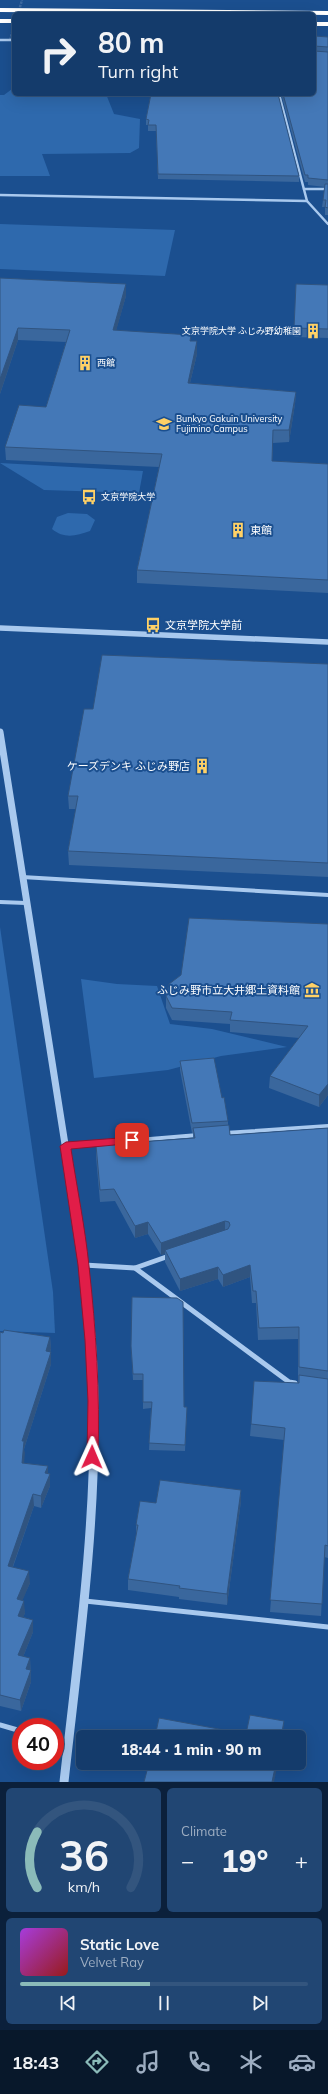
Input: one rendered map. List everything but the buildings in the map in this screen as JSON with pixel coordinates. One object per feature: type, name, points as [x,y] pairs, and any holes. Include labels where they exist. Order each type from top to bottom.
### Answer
[{"type":"highway","points":[[0,10],[219,12]]},
{"type":"highway","points":[[316,13],[328,13]]},
{"type":"highway","points":[[0,21],[12,21]]},
{"type":"highway","points":[[316,24],[328,24]]},
{"type":"street","points":[[0,40],[12,40]]},
{"type":"street","points":[[280,96],[307,201],[328,224]]},
{"type":"street","points":[[304,189],[328,189]]},
{"type":"street","points":[[0,195],[307,201]]},
{"type":"street","points":[[0,628],[328,642]]},
{"type":"street","points":[[0,732],[21,877],[66,1146],[84,1265],[94,1401],[89,1529],[64,1782]]},
{"type":"street","points":[[21,877],[328,894]]},
{"type":"street","points":[[0,902],[26,903]]},
{"type":"street","points":[[219,1134],[328,1126]]},
{"type":"street","points":[[66,1146],[204,1135]]},
{"type":"street","points":[[84,1265],[135,1268],[173,1255]]},
{"type":"street","points":[[135,1268],[289,1382],[305,1384]]},
{"type":"street","points":[[82,1601],[328,1627]]},
{"type":"street","points":[[0,1725],[12,1728]]},
{"type":"street","points":[[64,1743],[68,1744]]},
{"type":"shaded area","points":[[12,89],[12,96],[107,96],[114,114],[140,119],[139,148],[130,153],[42,154],[50,176],[0,176],[0,95],[4,95]]},
{"type":"shaded area","points":[[0,224],[175,230],[165,276],[0,269]]},
{"type":"shaded area","points":[[0,463],[143,471],[139,493],[44,490]]},
{"type":"shaded area","points":[[68,513],[87,514],[95,520],[90,531],[70,536],[61,534],[52,529],[57,517]]},
{"type":"shaded area","points":[[0,927],[53,1292],[55,1333],[0,1331]]},
{"type":"shaded area","points":[[81,979],[117,984],[157,986],[170,1024],[212,1029],[287,1047],[221,1056],[168,1070],[94,1078]]},
{"type":"tunnel","points":[[19,12],[22,0]]},
{"type":"tunnel","points":[[10,40],[12,33]]},
{"type":"place","name":"文京学院大学 ふじみ野幼稚園","points":[[313,331]]},
{"type":"place","name":"西館","points":[[85,363]]},
{"type":"place","name":"Bunkyo Gakuin University Fujimino Campus","points":[[164,424]]},
{"type":"place","name":"文京学院大学","points":[[89,497]]},
{"type":"place","name":"東館","points":[[238,530]]},
{"type":"place","name":"文京学院大学前","points":[[153,625]]},
{"type":"place","name":"ケーズデンキ ふじみ野店","points":[[202,766]]},
{"type":"place","name":"ふじみ野市立大井郷土資料館","points":[[312,990]]},
{"type":"route","points":[[92,1457],[94,1401],[84,1265],[66,1146],[132,1140]]}]
